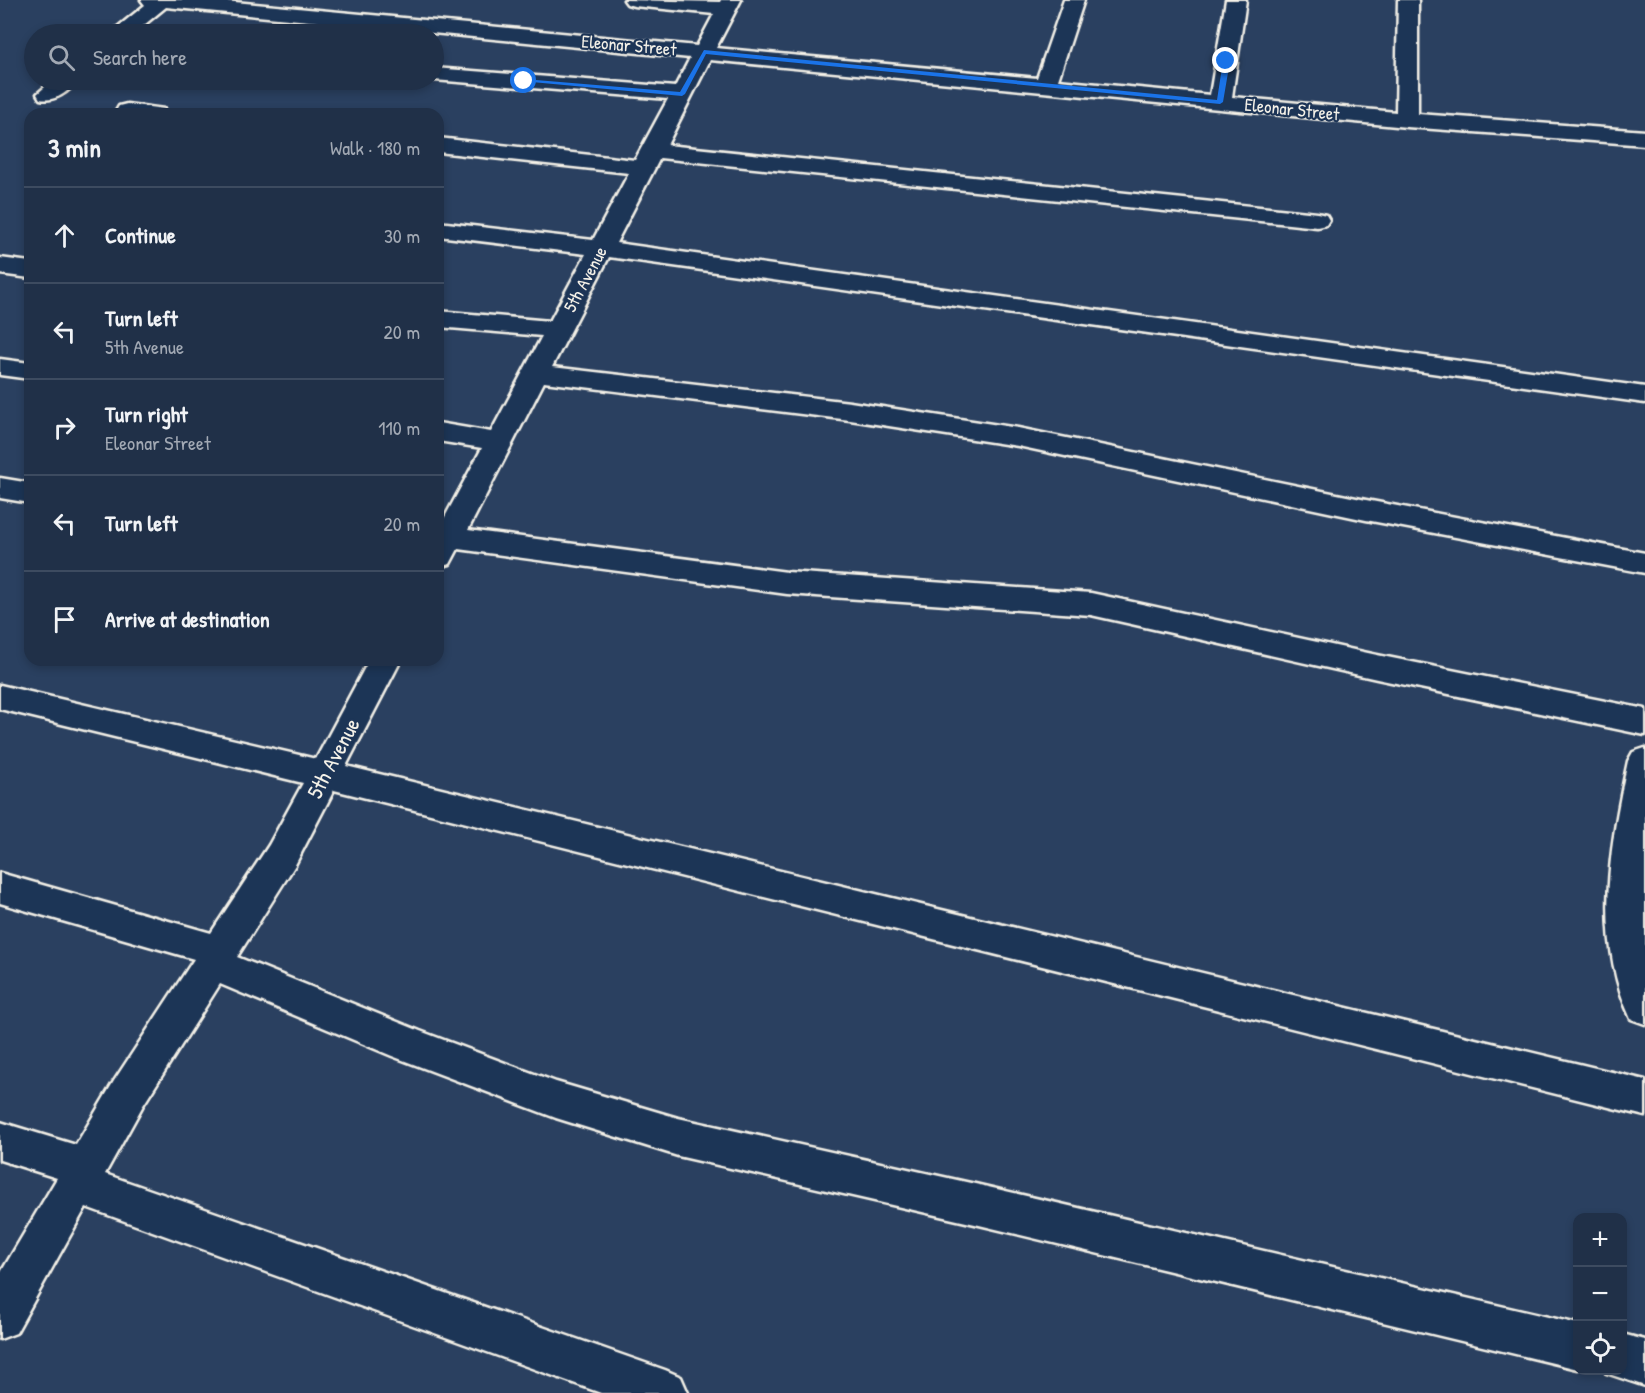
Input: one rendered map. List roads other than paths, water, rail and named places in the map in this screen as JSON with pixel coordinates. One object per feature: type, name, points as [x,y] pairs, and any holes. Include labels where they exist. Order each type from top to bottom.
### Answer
[{"type":"street","points":[[634,0],[729,4]]},
{"type":"street","points":[[1046,84],[1074,0]]},
{"type":"street","points":[[1220,102],[1236,0]]},
{"type":"street","points":[[1407,120],[1408,0]]},
{"type":"street","points":[[132,24],[157,1]]},
{"type":"street","name":"Eleonar Street","points":[[157,1],[404,24]]},
{"type":"street","name":"5th Avenue","points":[[444,545],[729,4]]},
{"type":"street","name":"Eleonar Street","points":[[444,28],[1407,120],[1645,138]]},
{"type":"street","points":[[444,75],[682,94]]},
{"type":"street","points":[[48,94],[53,90]]},
{"type":"street","points":[[444,145],[648,159],[1317,220]]},
{"type":"street","points":[[444,230],[601,249],[1645,395]]},
{"type":"street","points":[[0,266],[24,269]]},
{"type":"street","points":[[444,320],[558,330]]},
{"type":"street","points":[[0,367],[24,370]]},
{"type":"street","points":[[535,373],[850,411],[1018,437],[1366,510],[1645,563]]},
{"type":"street","points":[[444,433],[500,442]]},
{"type":"street","points":[[0,488],[24,492]]},
{"type":"street","points":[[444,551],[787,583],[1091,604],[1377,667],[1645,722]]},
{"type":"street","name":"5th Avenue","points":[[0,1317],[128,1094],[282,855],[382,666]]},
{"type":"street","points":[[0,697],[562,831],[1645,1098]]},
{"type":"street","points":[[1645,761],[1628,850],[1636,913],[1630,953],[1645,1007]]},
{"type":"street","points":[[0,888],[216,957],[438,1056],[556,1100],[678,1137],[975,1204],[1573,1346]]},
{"type":"street","points":[[0,1141],[82,1176],[664,1393]]},
{"type":"street","points":[[1627,1358],[1645,1363]]}]
